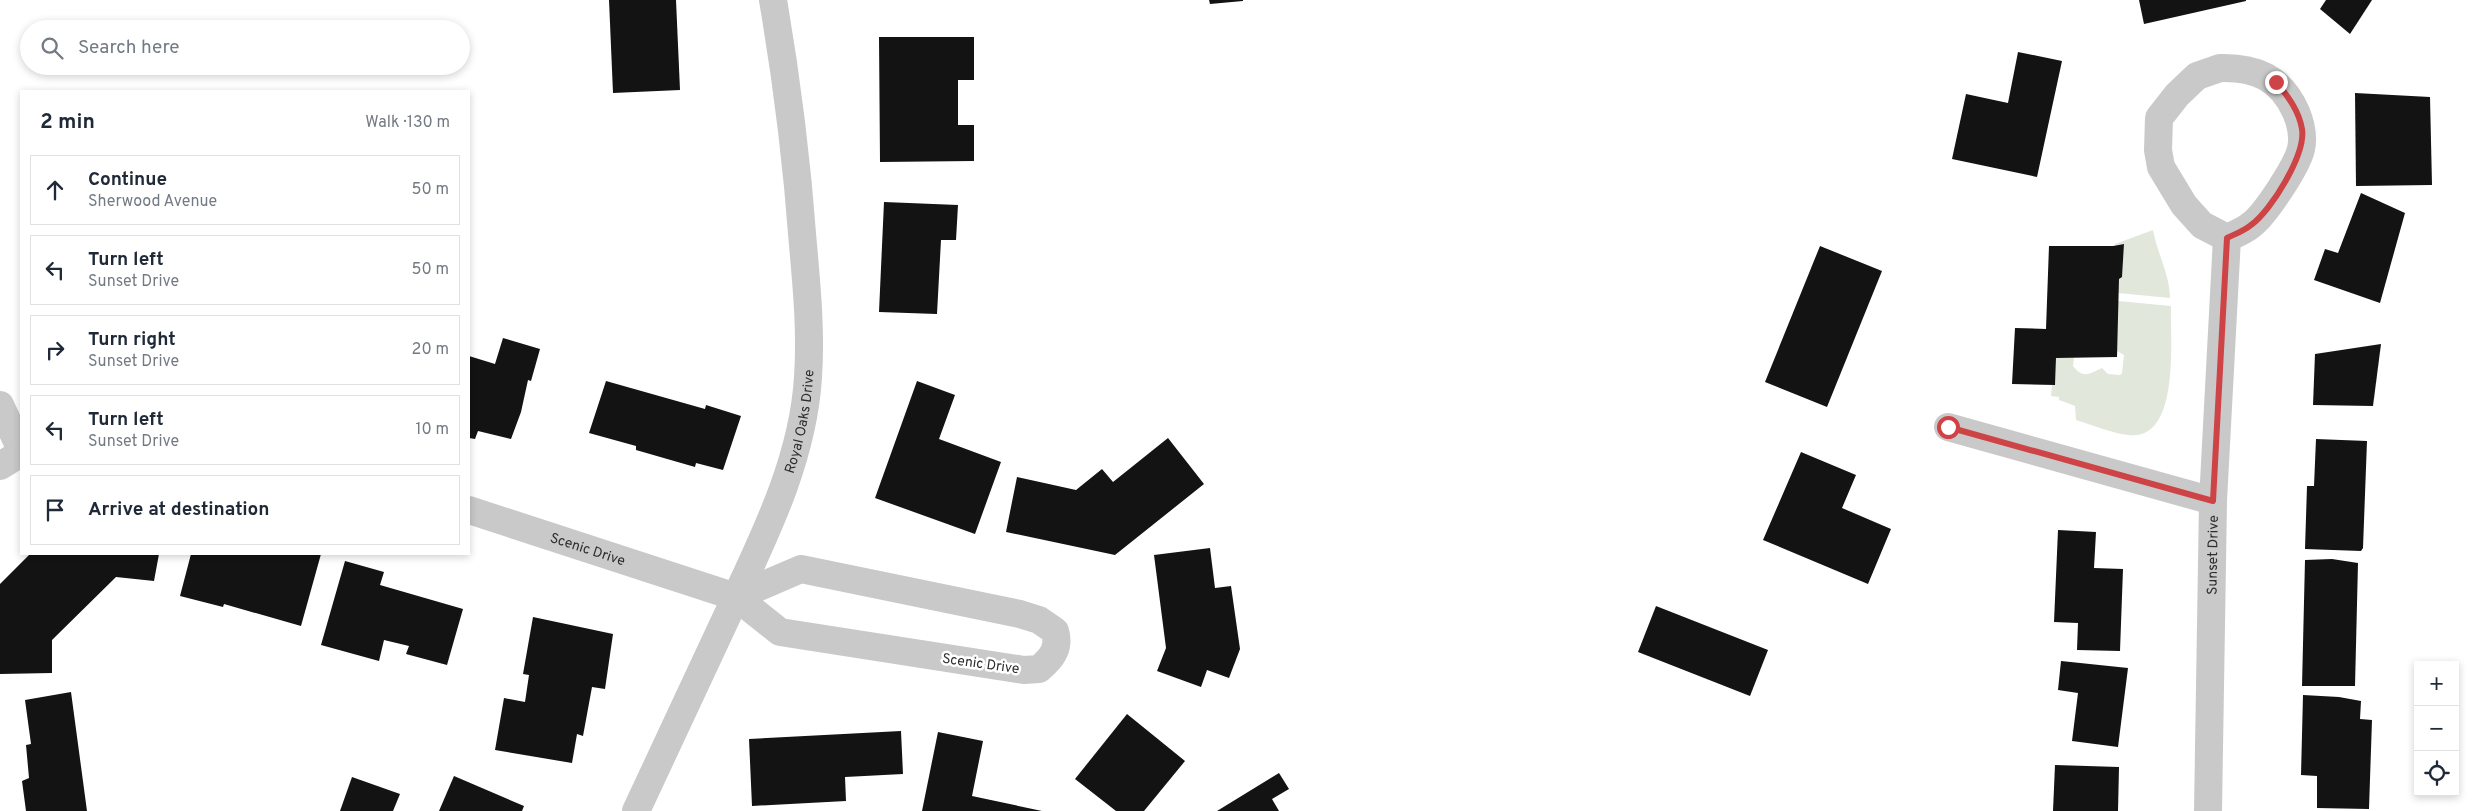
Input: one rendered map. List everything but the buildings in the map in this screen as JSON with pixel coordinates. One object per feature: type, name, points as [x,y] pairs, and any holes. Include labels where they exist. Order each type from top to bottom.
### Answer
[{"type":"street","name":"Royal Oaks Drive","points":[[636,811],[736,598],[787,478],[798,434],[808,378],[808,301],[800,200],[782,51],[773,0]]},
{"type":"street","points":[[2220,68],[2237,68],[2255,71],[2276,82],[2290,98],[2302,130],[2301,150],[2291,172],[2274,198],[2252,225],[2227,238],[2202,225],[2184,205],[2161,167],[2157,136],[2159,118],[2177,95],[2197,76],[2220,68]]},
{"type":"street","name":"Sunset Drive","points":[[2208,811],[2213,501],[2227,238]]},
{"type":"street","points":[[0,405],[20,450]]},
{"type":"street","points":[[1948,427],[2213,501]]},
{"type":"street","points":[[0,466],[20,453]]},
{"type":"street","name":"Scenic Drive","points":[[470,510],[736,598],[780,632],[1024,670],[1039,669],[1051,658],[1058,642],[1055,631],[1039,620],[1020,614],[801,569],[736,598]]},
{"type":"shaded area","points":[[2153,230],[2166,272],[2170,298],[2118,293],[2119,279],[2122,277],[2124,244],[2115,244]]},
{"type":"shaded area","points":[[2118,301],[2171,306],[2171,363],[2165,406],[2157,422],[2145,433],[2122,434],[2076,420],[2075,406],[2059,400],[2059,397],[2051,396],[2052,385],[2055,385],[2056,358],[2074,357],[2073,366],[2083,374],[2102,368],[2108,374],[2120,375],[2122,373],[2124,355],[2117,351]]},
{"type":"route","points":[[1948,427],[2213,501],[2227,238],[2252,225],[2274,198],[2291,172],[2301,150],[2302,130],[2298,118],[2290,98],[2276,82]]}]
